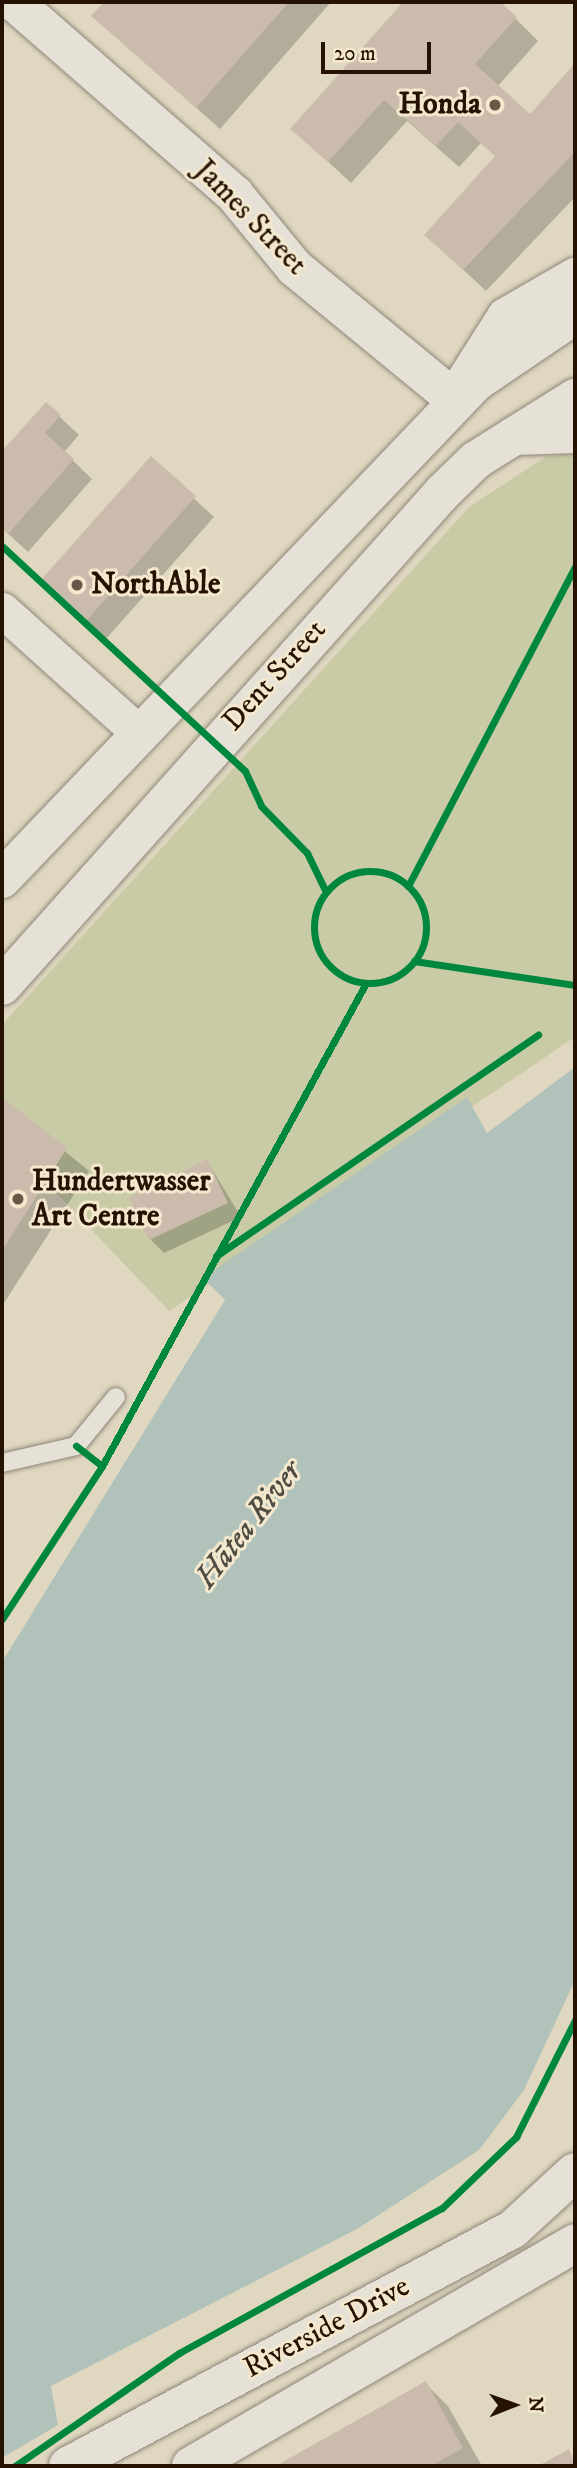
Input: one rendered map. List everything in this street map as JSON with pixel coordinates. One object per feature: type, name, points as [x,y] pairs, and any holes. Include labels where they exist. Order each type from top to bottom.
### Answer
[{"type":"main road","name":"James Street","points":[[14,2],[235,195],[295,268],[457,401]]},
{"type":"main road","points":[[457,401],[481,349],[506,317],[575,277]]},
{"type":"main road","name":"Dent Street","points":[[2,879],[457,401],[536,336],[575,315]]},
{"type":"main road","name":"Dent Street","points":[[2,986],[443,492],[512,436],[575,398]]},
{"type":"main road","points":[[512,436],[575,434]]},
{"type":"main road","name":"Riverside Drive","points":[[68,2466],[513,2229],[575,2172]]},
{"type":"main road","name":"Riverside Drive","points":[[191,2466],[575,2243]]},
{"type":"street","points":[[2,610],[140,734]]},
{"type":"lane","points":[[2,1463],[76,1446],[116,1397]]},
{"type":"green space","points":[[575,455],[575,1037],[169,1311],[2,1136],[2,1025],[469,507],[547,456]]},
{"type":"water","name":"Hātea River","points":[[575,1067],[575,1980],[524,2090],[479,2150],[357,2229],[51,2386],[58,2425],[2,2458],[2,1662],[225,1300],[203,1278],[467,1097],[487,1133]]},
{"type":"building","points":[[104,2],[289,2],[196,108],[91,16]]},
{"type":"building","points":[[403,2],[500,2],[517,17],[475,64],[530,114],[575,63],[575,152],[463,270],[424,235],[495,156],[458,122],[436,146],[384,100],[328,162],[290,129]]},
{"type":"building","points":[[46,402],[61,415],[45,433],[74,459],[8,534],[2,528],[2,451]]},
{"type":"building","points":[[151,456],[196,496],[86,621],[40,581]]},
{"type":"building","name":"Hundertwasser Art Centre","points":[[2,1097],[67,1148],[2,1251]]},
{"type":"building","points":[[207,1159],[228,1203],[149,1240],[129,1198]]},
{"type":"building","points":[[426,2381],[463,2448],[431,2466],[276,2466]]},
{"type":"building","points":[[569,2449],[575,2466],[538,2466]]},
{"type":"cycle path","points":[[2,546],[245,771],[261,806],[307,853],[326,892]]},
{"type":"cycle path","points":[[408,886],[575,567]]},
{"type":"cycle path","points":[[370,871],[391,876],[409,888],[421,906],[426,927],[421,948],[409,966],[391,978],[370,983],[349,978],[331,966],[319,948],[314,927],[319,906],[331,888],[349,876],[370,871]]},
{"type":"cycle path","points":[[414,961],[575,985]]},
{"type":"cycle path","points":[[102,1466],[366,983]]},
{"type":"cycle path","points":[[216,1256],[538,1035]]},
{"type":"cycle path","points":[[2,1619],[102,1466],[76,1446]]},
{"type":"cycle path","points":[[15,2466],[179,2353],[442,2208],[516,2137],[575,2020]]},
{"type":"place","name":"Honda","points":[[495,105]]},
{"type":"place","name":"NorthAble","points":[[77,585]]},
{"type":"place","name":"Hundertwasser Art Centre","points":[[18,1199]]}]
